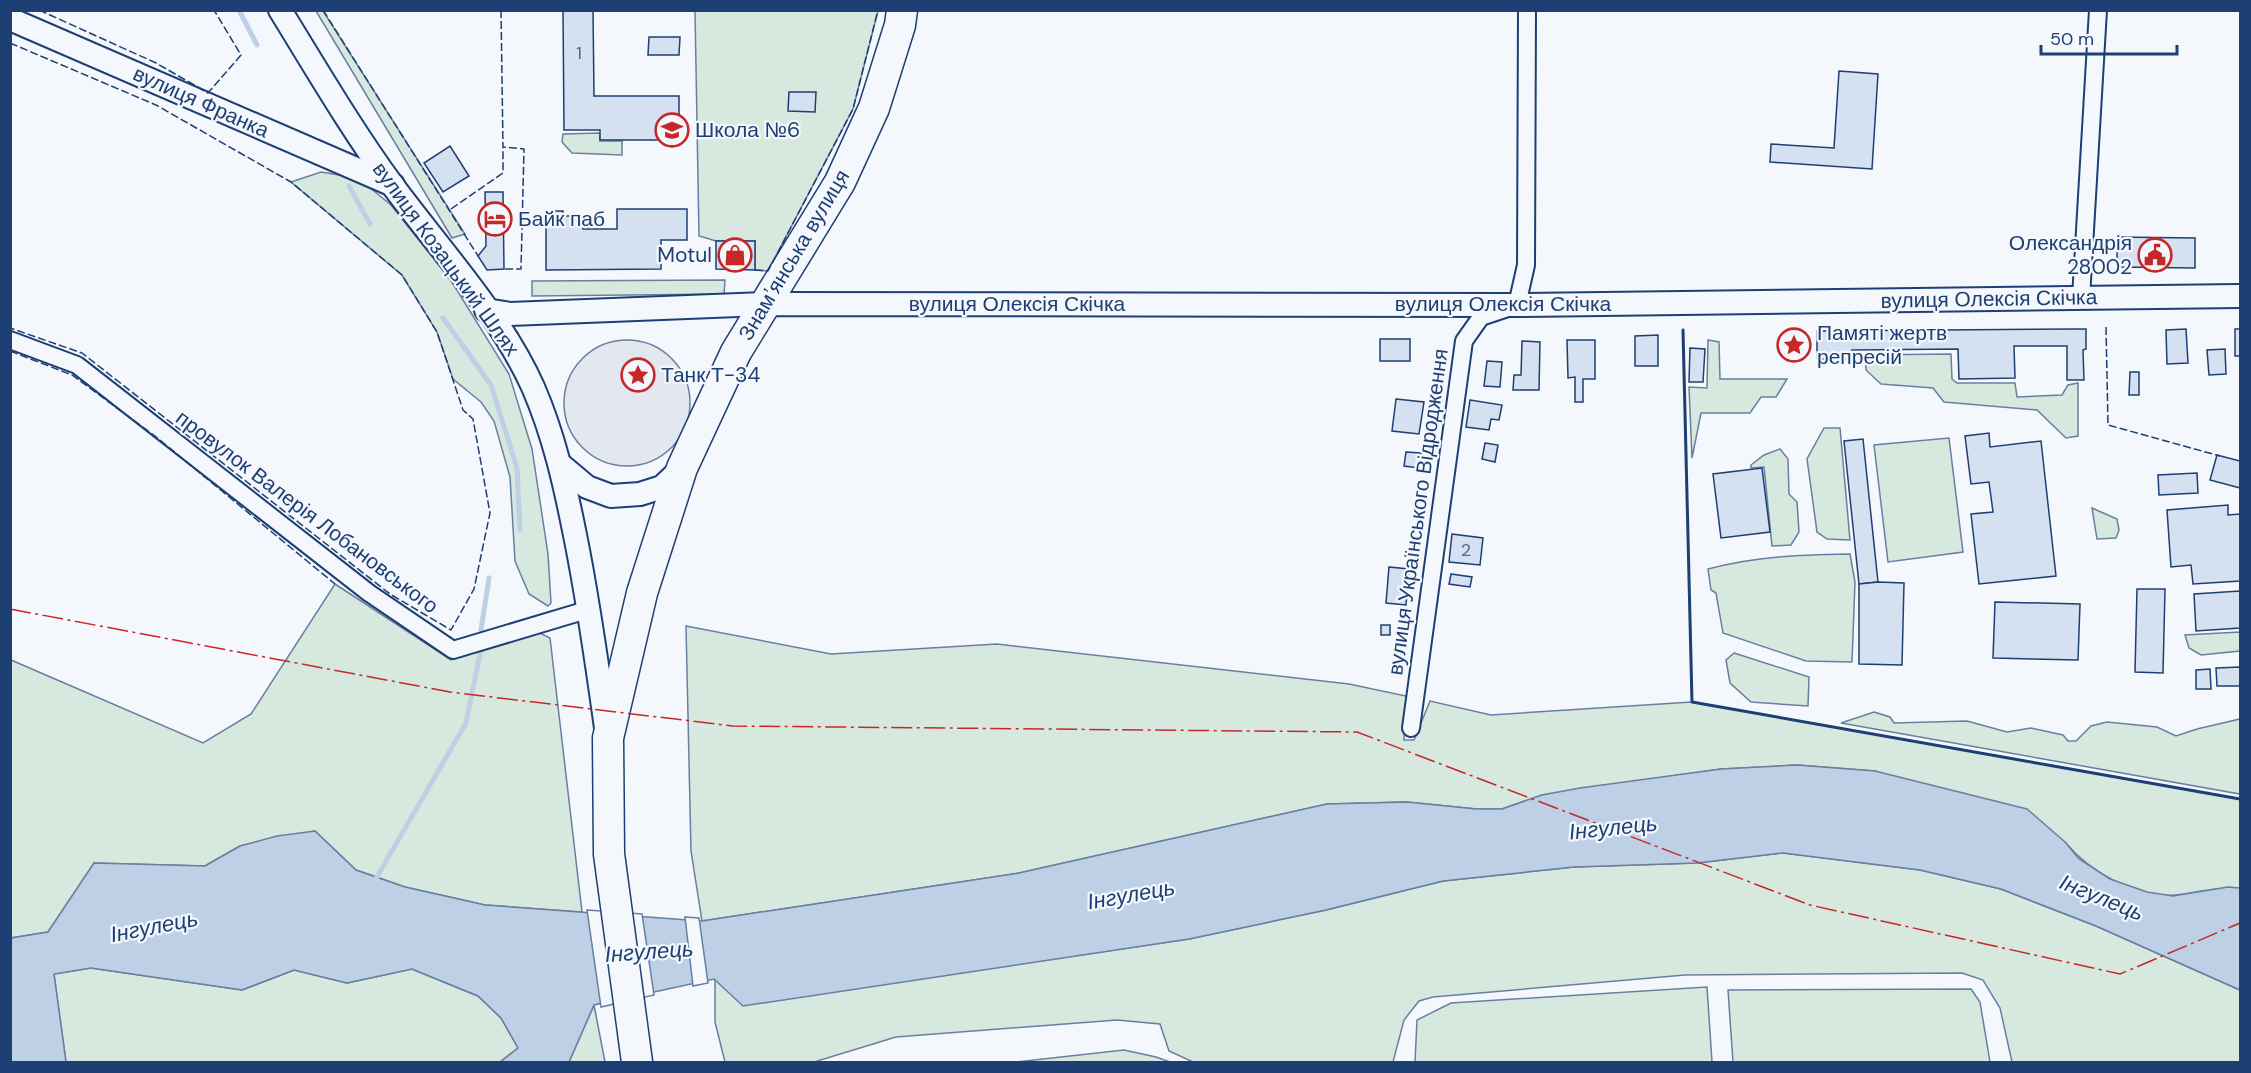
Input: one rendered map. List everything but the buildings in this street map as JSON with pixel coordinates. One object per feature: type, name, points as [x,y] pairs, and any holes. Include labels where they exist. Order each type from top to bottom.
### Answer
[{"type":"highway","name":"Знамʼянська вулиця","points":[[636,1060],[609,854],[608,738],[642,593],[682,468],[736,352],[844,172],[874,108],[900,25],[902,10]]},
{"type":"street","name":"вулиця Козацький Шлях","points":[[280,10],[335,100],[393,185],[511,345],[533,388],[562,466],[590,609],[608,738]]},
{"type":"street","points":[[1517,305],[1526,265],[1527,10]]},
{"type":"street","points":[[2081,298],[2098,10]]},
{"type":"street","name":"вулиця Франка","points":[[10,19],[393,185]]},
{"type":"street","name":"вулиця Олексія Скічка","points":[[486,310],[522,314],[766,304],[1517,305],[2241,296]]},
{"type":"street","name":"вулиця Українського Відродження","points":[[1411,728],[1464,340],[1481,317],[1517,305]]},
{"type":"street","name":"провулок Валерія Лобановського","points":[[10,340],[77,365],[369,593],[453,650],[590,609]]},
{"type":"street","points":[[562,466],[587,487],[611,496],[640,494],[662,486],[682,468]]},
{"type":"shaded area","points":[[316,11],[323,11],[465,234],[452,238]]},
{"type":"shaded area","points":[[695,11],[878,11],[853,109],[768,271],[755,270],[755,241],[716,241],[699,236]]},
{"type":"shaded area","points":[[600,133],[600,141],[622,141],[622,155],[572,153],[562,142],[563,134]]},
{"type":"shaded area","points":[[321,172],[358,178],[391,205],[450,279],[509,374],[532,449],[548,554],[551,603],[548,606],[529,594],[515,561],[510,477],[494,421],[481,402],[453,379],[437,332],[402,275],[291,182]]},
{"type":"shaded area","points":[[725,280],[724,294],[532,296],[532,281]]},
{"type":"shaded area","points":[[627,340],[651,344],[672,358],[686,379],[690,403],[686,427],[672,448],[651,462],[627,466],[603,462],[582,448],[568,427],[564,403],[568,379],[582,358],[603,344]]},
{"type":"shaded area","points":[[1708,340],[1719,342],[1720,379],[1787,379],[1776,397],[1761,397],[1750,413],[1701,413],[1692,458],[1689,387],[1707,388]]},
{"type":"shaded area","points":[[1951,354],[1952,379],[1957,383],[2015,383],[2017,397],[2062,395],[2068,385],[2078,383],[2078,436],[2066,438],[2037,410],[1944,402],[1933,388],[1881,384],[1866,370],[1865,355]]},
{"type":"shaded area","points":[[1824,428],[1840,428],[1850,540],[1827,539],[1817,532],[1807,459]]},
{"type":"shaded area","points":[[1949,438],[1963,552],[1888,562],[1874,445]]},
{"type":"shaded area","points":[[1780,449],[1788,459],[1789,494],[1797,502],[1799,532],[1791,545],[1772,546],[1764,467],[1751,468],[1751,465],[1764,455]]},
{"type":"shaded area","points":[[2092,508],[2117,519],[2119,530],[2116,538],[2097,539]]},
{"type":"shaded area","points":[[1850,554],[1855,582],[1852,662],[1806,661],[1723,633],[1716,593],[1711,590],[1708,569],[1761,559]]},
{"type":"shaded area","points":[[335,584],[451,660],[538,632],[550,638],[582,912],[485,905],[405,887],[356,870],[315,831],[240,846],[205,866],[94,863],[48,932],[11,938],[11,660],[203,743],[251,714]]},
{"type":"shaded area","points":[[686,626],[831,654],[997,644],[1349,684],[1406,696],[1404,740],[1414,740],[1430,701],[1491,715],[1692,702],[2240,799],[2240,888],[2160,895],[2129,888],[2100,873],[2065,842],[1875,771],[1797,765],[1721,769],[1542,795],[1502,809],[1477,809],[1407,802],[1327,804],[1019,873],[702,921],[691,851]]},
{"type":"shaded area","points":[[2240,632],[2240,651],[2201,655],[2189,648],[2185,635]]},
{"type":"shaded area","points":[[1734,653],[1809,677],[1808,706],[1751,702],[1730,683],[1726,660]]},
{"type":"shaded area","points":[[1874,712],[1890,717],[1894,723],[1967,721],[2007,732],[2031,728],[2063,735],[2068,741],[2076,741],[2091,726],[2107,722],[2157,727],[2176,736],[2240,719],[2240,794],[1841,723]]},
{"type":"shaded area","points":[[1783,853],[1920,870],[2001,889],[2096,926],[2240,990],[2240,1062],[2012,1062],[2000,1008],[1983,980],[1962,973],[1685,975],[1433,997],[1419,1001],[1404,1020],[1393,1062],[1193,1062],[1169,1051],[1160,1024],[1117,1020],[896,1037],[814,1062],[725,1062],[715,1022],[715,979],[743,1005],[1189,939],[1326,910],[1443,881],[1574,867],[1697,863]]},
{"type":"shaded area","points":[[91,968],[242,990],[294,970],[347,983],[412,969],[478,996],[501,1018],[518,1048],[500,1062],[66,1062],[54,974]]},
{"type":"shaded area","points":[[1707,987],[1712,1062],[1415,1062],[1417,1020],[1451,1003]]},
{"type":"shaded area","points":[[1971,989],[1980,1002],[1990,1062],[1733,1062],[1728,990]]},
{"type":"shaded area","points":[[594,1005],[605,1062],[569,1062]]},
{"type":"shaded area","points":[[1124,1050],[1170,1062],[1015,1062]]},
{"type":"water","name":"Інгулець","points":[[1797,765],[1875,771],[2027,809],[2065,842],[2079,859],[2110,879],[2147,892],[2173,896],[2228,887],[2240,888],[2240,990],[2096,926],[2001,889],[1920,870],[1783,853],[1697,863],[1574,867],[1443,881],[1326,910],[1189,939],[743,1006],[714,979],[594,1005],[569,1062],[500,1062],[518,1048],[501,1018],[478,996],[412,969],[347,983],[294,970],[242,990],[91,968],[54,974],[66,1062],[11,1062],[11,938],[48,932],[94,863],[205,866],[240,846],[277,836],[315,831],[356,870],[405,887],[485,905],[702,921],[1019,873],[1327,804],[1407,802],[1476,809],[1502,809],[1542,795],[1580,788],[1721,769]]},
{"type":"pier","points":[[587,910],[642,914],[654,995],[601,1007]]},
{"type":"pier","points":[[685,917],[699,918],[708,983],[693,986]]},
{"type":"waterway","points":[[239,10],[257,45]]},
{"type":"waterway","points":[[349,186],[370,224]]},
{"type":"waterway","points":[[443,318],[491,385],[517,468],[520,530]]},
{"type":"waterway","points":[[481,630],[489,578]]},
{"type":"waterway","points":[[374,882],[466,723],[481,649]]},
{"type":"fence","points":[[39,10],[156,63],[208,93],[241,55],[214,10]]},
{"type":"fence","points":[[323,10],[478,256]]},
{"type":"fence","points":[[501,10],[503,147],[524,149],[521,269],[504,269]]},
{"type":"fence","points":[[755,270],[768,271],[853,109],[878,10]]},
{"type":"fence","points":[[10,43],[156,105],[291,182],[402,275],[437,332],[463,410],[473,419],[490,513],[474,589],[451,630],[390,594],[82,353],[10,328]]},
{"type":"fence","points":[[451,209],[503,173],[503,147]]},
{"type":"fence","points":[[2106,327],[2108,425],[2220,456]]},
{"type":"fence","points":[[10,351],[72,375],[155,436],[335,584]]},
{"type":"wall","points":[[1683,330],[1692,702],[2240,799]]},
{"type":"power","points":[[10,609],[450,692],[733,726],[1357,732],[1810,905],[2120,974],[2240,923]]},
{"type":"place","name":"Школа №6","points":[[672,130]]},
{"type":"place","name":"Байк паб","points":[[495,219]]},
{"type":"place","name":"Motul","points":[[735,255]]},
{"type":"place","name":"Олександрія 28002","points":[[2155,255]]},
{"type":"place","name":"Памяті жертв репресій","points":[[1794,345]]},
{"type":"place","name":"Танк Т-34","points":[[638,375]]}]
